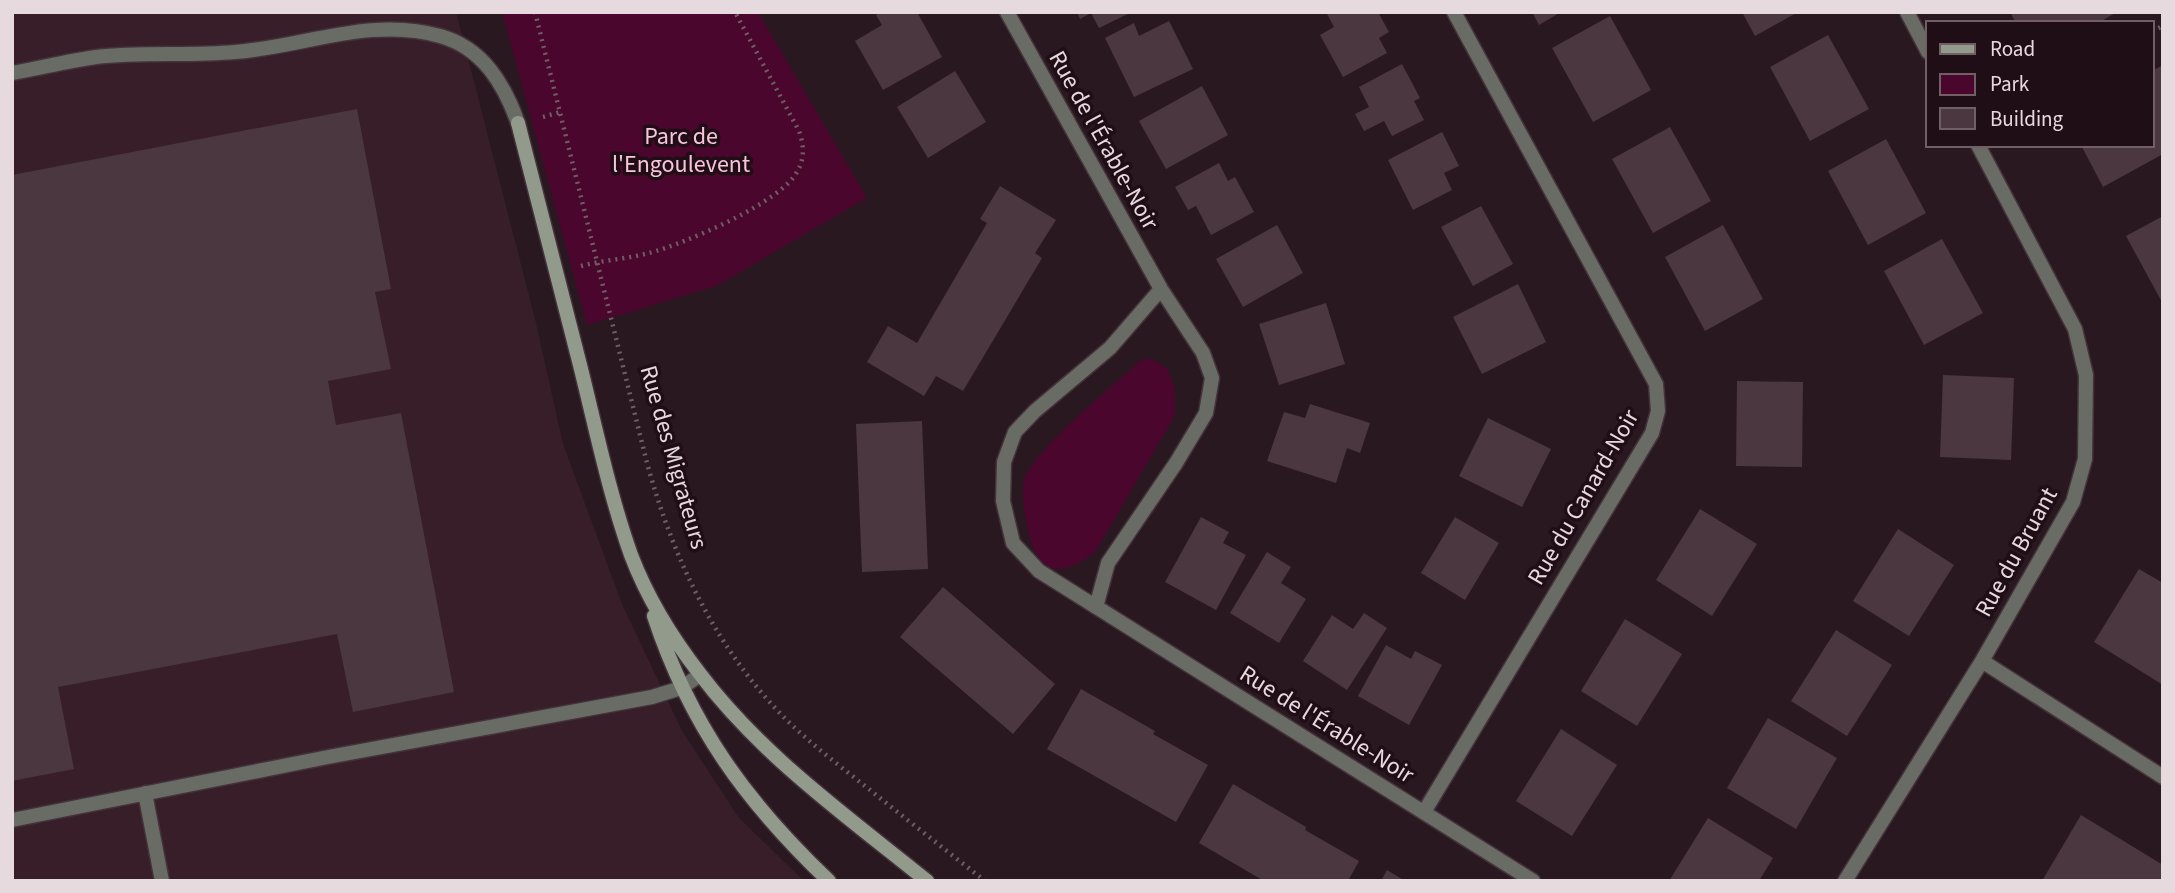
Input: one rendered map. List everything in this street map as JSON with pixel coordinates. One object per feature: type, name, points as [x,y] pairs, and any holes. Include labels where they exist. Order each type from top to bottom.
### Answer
[{"type":"street","name":"Rue de l'Érable-Noir","points":[[1007,12],[1161,289],[1203,353],[1212,378],[1206,413],[1177,463],[1108,564],[1096,607]]},
{"type":"street","name":"Rue du Canard-Noir","points":[[1424,812],[1652,433],[1658,411],[1656,384],[1454,12]]},
{"type":"street","points":[[1907,12],[1926,48]]},
{"type":"street","points":[[12,73],[97,57],[236,52],[366,30],[418,32],[440,36],[454,41],[485,62],[497,77],[518,124],[607,476],[632,556],[681,688],[702,727],[751,796],[779,831],[829,881]]},
{"type":"street","name":"Rue du Bruant","points":[[1845,881],[1982,661],[2073,502],[2085,459],[2085,375],[2075,329],[1979,147]]},
{"type":"street","name":"Rue de l'Érable-Noir","points":[[1161,289],[1110,348],[1035,411],[1015,432],[1004,462],[1003,501],[1013,542],[1039,571],[1533,881]]},
{"type":"street","points":[[644,585],[700,675],[741,722],[773,755],[927,881]]},
{"type":"street","points":[[1982,661],[2163,777]]},
{"type":"street","points":[[12,820],[652,697],[681,688],[700,675]]},
{"type":"street","points":[[145,793],[162,881]]},
{"type":"path","name":"Rue des Migrateurs","points":[[535,12],[660,507],[688,579],[705,612],[754,682],[797,729],[985,881]]},
{"type":"path","points":[[556,272],[598,261],[648,254],[717,229],[783,189],[798,172],[805,148],[799,131],[735,12]]},
{"type":"path","points":[[724,656],[731,650]]},
{"type":"shaded area","points":[[12,12],[456,12],[535,319],[563,444],[622,604],[682,731],[739,818],[804,881],[12,881]]},
{"type":"green space","name":"Parc de l'Engoulevent","points":[[502,12],[758,12],[867,198],[716,286],[587,325]]},
{"type":"green space","points":[[1152,359],[1168,369],[1175,389],[1175,415],[1096,551],[1069,567],[1049,567],[1041,561],[1030,538],[1023,499],[1025,478],[1044,451],[1077,417],[1141,360]]},
{"type":"building","points":[[882,12],[917,12],[942,57],[883,90],[855,41],[882,25],[876,15]]},
{"type":"building","points":[[1077,12],[1132,12],[1099,28],[1091,13],[1080,19]]},
{"type":"building","points":[[1326,12],[1378,12],[1389,32],[1379,38],[1387,53],[1343,77],[1320,35],[1334,27]]},
{"type":"building","points":[[1532,12],[1561,12],[1539,25]]},
{"type":"building","points":[[1742,12],[1798,12],[1755,36]]},
{"type":"building","points":[[2010,12],[2117,12],[2101,21],[2015,21]]},
{"type":"building","points":[[1610,16],[1651,90],[1593,122],[1552,48]]},
{"type":"building","points":[[1169,21],[1193,69],[1134,97],[1105,38],[1134,23],[1139,36]]},
{"type":"building","points":[[1828,35],[1869,109],[1810,141],[1770,67]]},
{"type":"building","points":[[1402,64],[1420,98],[1414,101],[1424,120],[1392,136],[1384,121],[1364,131],[1355,114],[1369,107],[1359,87]]},
{"type":"building","points":[[2163,65],[2163,154],[2103,187],[2082,147],[2154,147],[2154,70]]},
{"type":"building","points":[[955,71],[986,122],[928,158],[897,107]]},
{"type":"building","points":[[1202,86],[1228,135],[1166,169],[1139,121]]},
{"type":"building","points":[[357,109],[391,289],[375,292],[391,369],[328,381],[336,425],[401,413],[454,692],[353,712],[337,634],[58,687],[74,769],[12,781],[12,175]]},
{"type":"building","points":[[1670,127],[1711,201],[1653,233],[1612,159]]},
{"type":"building","points":[[1442,132],[1459,166],[1444,173],[1452,190],[1413,210],[1388,160]]},
{"type":"building","points":[[1886,139],[1926,213],[1868,245],[1828,171]]},
{"type":"building","points":[[1219,163],[1228,181],[1235,177],[1254,212],[1211,235],[1196,206],[1188,210],[1175,187]]},
{"type":"building","points":[[1000,186],[1056,220],[1035,253],[1042,258],[963,391],[936,376],[924,396],[867,362],[888,326],[917,343],[987,223],[980,219]]},
{"type":"building","points":[[1481,206],[1513,264],[1473,286],[1441,227]]},
{"type":"building","points":[[2163,216],[2163,304],[2126,236]]},
{"type":"building","points":[[1277,225],[1303,273],[1243,307],[1216,259]]},
{"type":"building","points":[[1723,225],[1763,299],[1705,331],[1665,257]]},
{"type":"building","points":[[1942,239],[1983,313],[1924,345],[1884,271]]},
{"type":"building","points":[[1518,284],[1546,342],[1482,374],[1453,317]]},
{"type":"building","points":[[1326,303],[1345,364],[1279,385],[1259,324]]},
{"type":"building","points":[[1943,375],[2014,378],[2011,460],[1940,457]]},
{"type":"building","points":[[1737,381],[1803,382],[1802,467],[1736,466]]},
{"type":"building","points":[[1310,404],[1370,423],[1360,453],[1347,448],[1336,483],[1267,461],[1284,412],[1305,418]]},
{"type":"building","points":[[1488,418],[1551,449],[1522,507],[1459,476]]},
{"type":"building","points":[[922,421],[928,569],[862,572],[856,424]]},
{"type":"building","points":[[1700,509],[1757,544],[1712,616],[1656,580]]},
{"type":"building","points":[[1201,517],[1229,532],[1223,543],[1246,555],[1216,610],[1165,582]]},
{"type":"building","points":[[1455,517],[1499,543],[1465,600],[1421,573]]},
{"type":"building","points":[[1898,529],[1954,565],[1909,636],[1853,601]]},
{"type":"building","points":[[1267,552],[1291,567],[1281,583],[1306,599],[1279,643],[1230,613]]},
{"type":"building","points":[[2139,569],[2163,583],[2163,685],[2094,642]]},
{"type":"building","points":[[943,587],[1055,684],[1013,734],[900,637]]},
{"type":"building","points":[[1364,613],[1387,628],[1347,690],[1303,661],[1332,615],[1353,629]]},
{"type":"building","points":[[1625,619],[1682,654],[1637,726],[1581,691]]},
{"type":"building","points":[[1836,630],[1892,665],[1847,736],[1791,701]]},
{"type":"building","points":[[1386,645],[1411,659],[1415,651],[1442,665],[1409,725],[1358,696]]},
{"type":"building","points":[[1081,689],[1208,765],[1176,822],[1047,749]]},
{"type":"building","points":[[1768,718],[1837,758],[1796,829],[1727,788]]},
{"type":"building","points":[[1561,729],[1617,765],[1572,836],[1516,801]]},
{"type":"building","points":[[1233,784],[1359,861],[1348,881],[1264,881],[1199,843]]},
{"type":"building","points":[[2081,815],[2163,865],[2163,881],[2042,881]]},
{"type":"building","points":[[1708,818],[1773,858],[1759,881],[1669,881]]},
{"type":"building","points":[[1387,870],[1405,881],[1381,881]]}]
